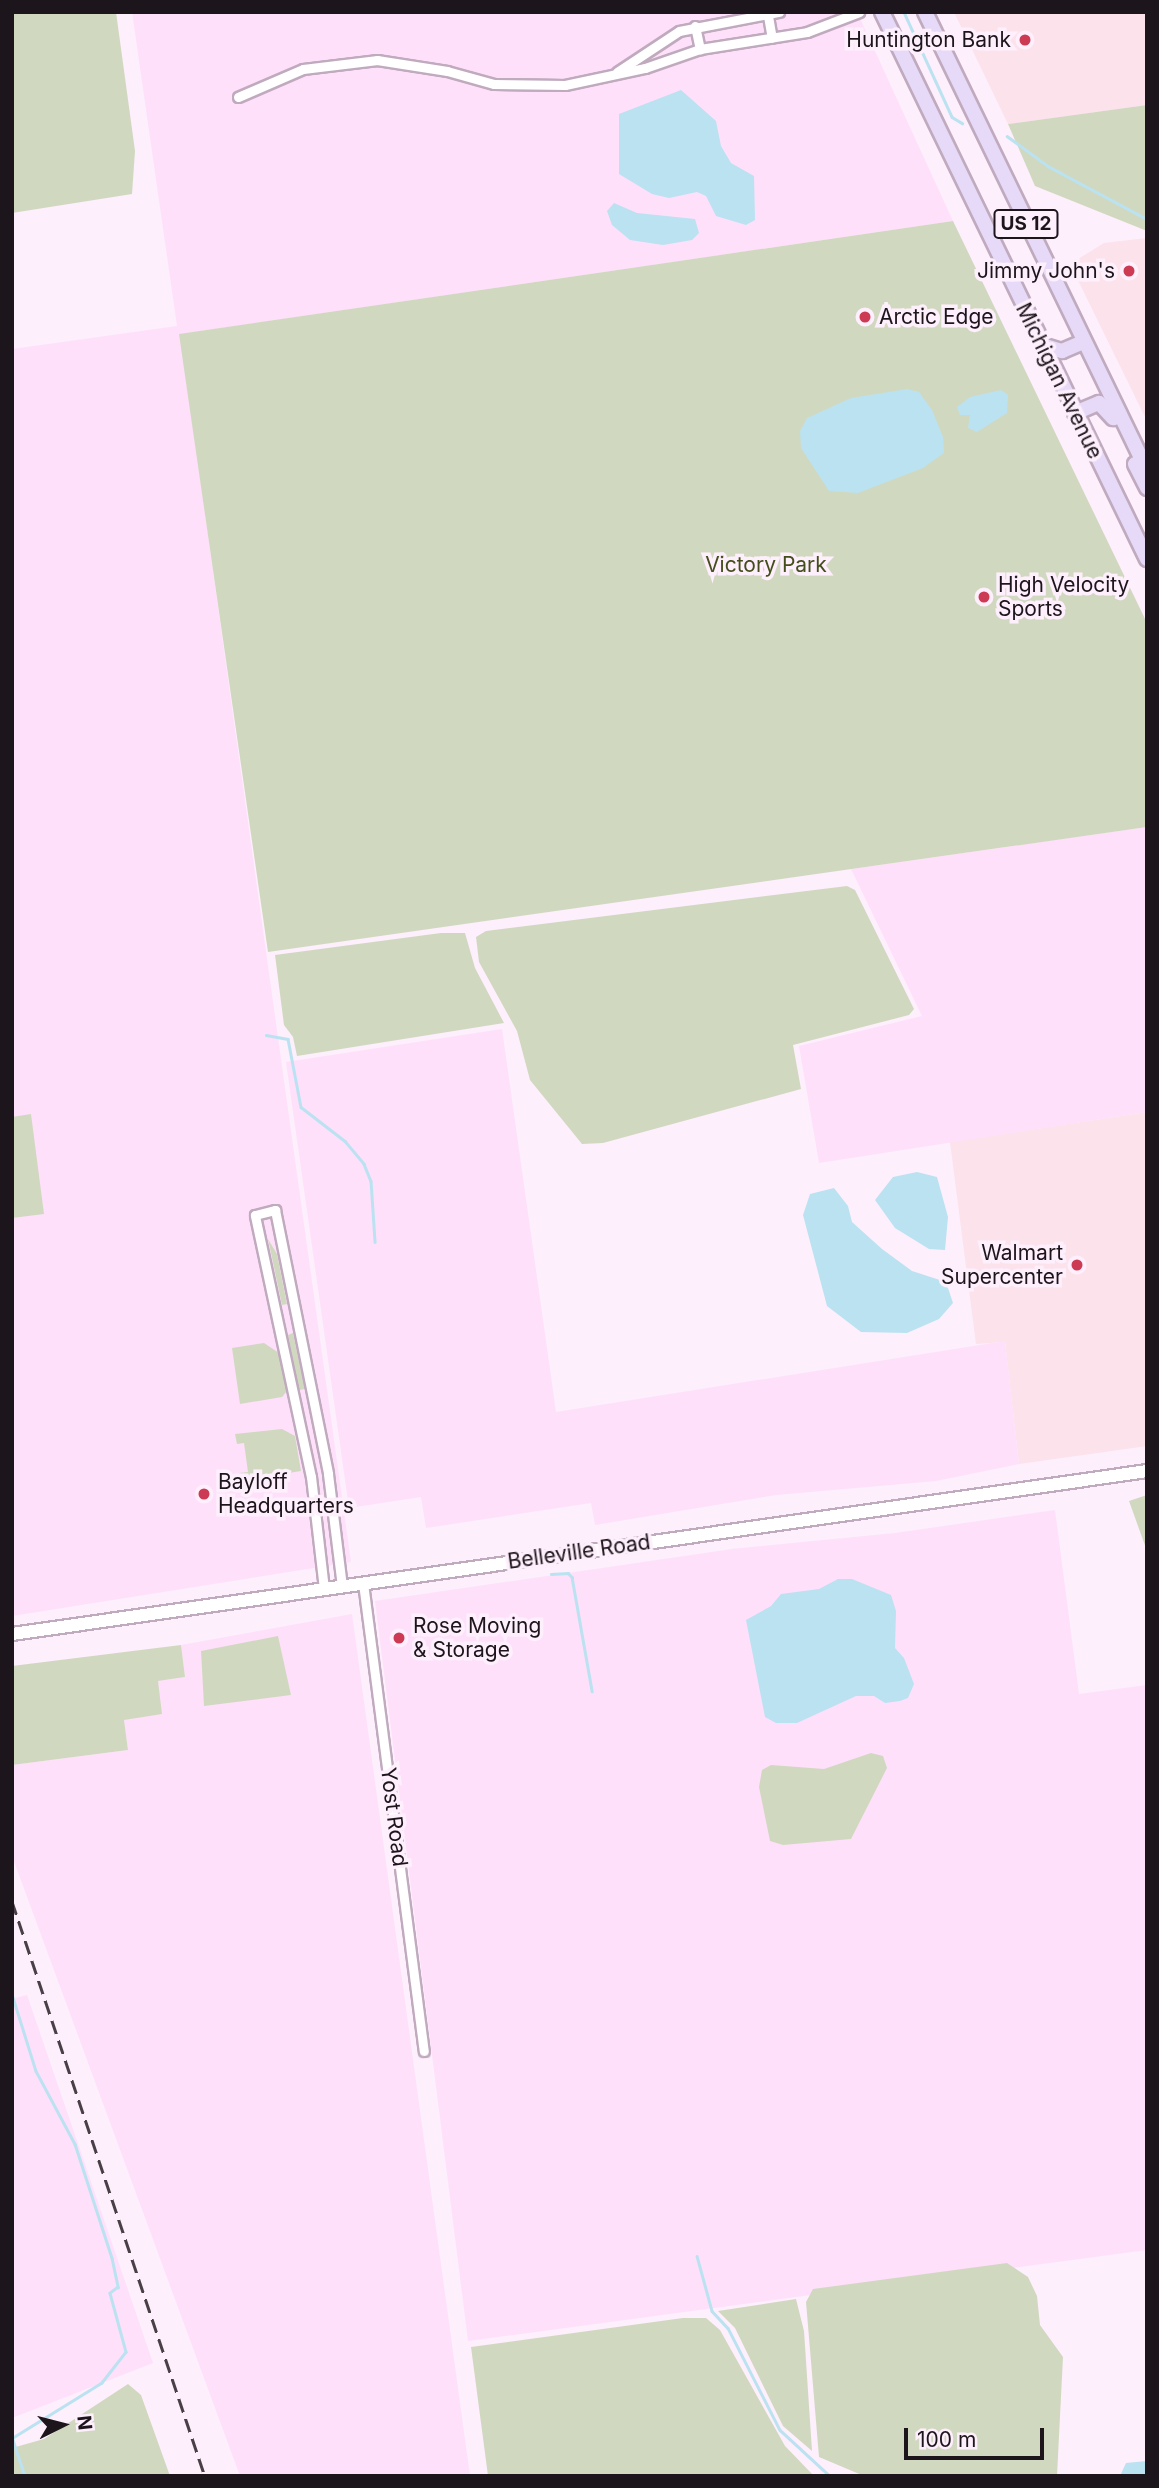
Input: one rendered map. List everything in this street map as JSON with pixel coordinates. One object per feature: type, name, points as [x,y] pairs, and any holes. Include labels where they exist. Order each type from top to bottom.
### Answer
[{"type":"main road","name":"Michigan Avenue","points":[[882,12],[1147,559]]},
{"type":"main road","name":"Michigan Avenue","points":[[925,12],[1147,470]]},
{"type":"main road","points":[[1042,345],[1062,351],[1083,342]]},
{"type":"main road","points":[[1075,413],[1089,403],[1103,404],[1147,488]]},
{"type":"main road","name":"Belleville Road","points":[[12,1634],[1147,1471]]},
{"type":"street","points":[[615,73],[668,36],[695,26],[768,16],[779,12]]},
{"type":"street","points":[[238,97],[303,69],[377,60],[516,86],[565,85],[700,49],[826,27],[859,12]]},
{"type":"street","points":[[768,16],[772,38]]},
{"type":"street","points":[[695,26],[700,49]]},
{"type":"street","points":[[324,1589],[311,1477],[255,1215],[275,1210],[328,1474],[342,1587]]},
{"type":"street","points":[[279,1326],[297,1322]]},
{"type":"street","points":[[297,1412],[314,1409]]},
{"type":"street","points":[[311,1477],[328,1474]]},
{"type":"street","name":"Yost Road","points":[[363,1583],[424,2051]]},
{"type":"shaded area","points":[[132,12],[857,12],[953,221],[180,334],[351,1562],[12,1616],[12,349],[177,326]]},
{"type":"shaded area","points":[[954,12],[1147,12],[1147,105],[1008,124]]},
{"type":"shaded area","points":[[1147,238],[1147,421],[1070,264],[1104,243]]},
{"type":"shaded area","points":[[1147,827],[1147,1112],[819,1163],[799,1046],[922,1016],[851,869]]},
{"type":"shaded area","points":[[502,1029],[556,1412],[1005,1341],[1019,1464],[936,1481],[776,1495],[595,1525],[591,1503],[426,1528],[421,1497],[349,1508],[286,1062]]},
{"type":"shaded area","points":[[1147,1112],[1147,1446],[1019,1464],[1005,1342],[976,1344],[950,1142]]},
{"type":"shaded area","points":[[1055,1510],[1079,1694],[1147,1685],[1147,2250],[468,2341],[375,1601],[732,1549],[895,1533]]},
{"type":"shaded area","points":[[352,1614],[470,2476],[240,2476],[12,1856],[12,1765],[128,1750],[124,1720],[157,1681],[185,1677],[181,1645]]},
{"type":"shaded area","points":[[27,1995],[153,2363],[12,2418],[12,1999]]},
{"type":"green space","points":[[12,12],[116,12],[135,151],[132,194],[12,213]]},
{"type":"green space","points":[[1147,105],[1147,231],[1035,186],[1008,124]]},
{"type":"green space","name":"Victory Park","points":[[953,221],[1147,623],[1147,827],[268,952],[179,334]]},
{"type":"green space","points":[[847,886],[855,890],[914,1009],[909,1015],[793,1045],[801,1089],[603,1143],[582,1144],[530,1080],[517,1031],[479,962],[476,937],[486,931]]},
{"type":"green space","points":[[441,933],[465,933],[475,968],[504,1023],[297,1056],[293,1037],[284,1025],[275,955]]},
{"type":"green space","points":[[31,1114],[44,1214],[12,1218],[12,1117]]},
{"type":"green space","points":[[268,1239],[277,1254],[287,1304],[282,1305]]},
{"type":"green space","points":[[293,1333],[305,1389],[299,1390],[288,1335]]},
{"type":"green space","points":[[264,1343],[279,1353],[287,1391],[282,1397],[240,1404],[232,1348]]},
{"type":"green space","points":[[282,1429],[295,1436],[301,1471],[241,1481],[239,1473],[248,1472],[244,1443],[237,1444],[235,1434]]},
{"type":"green space","points":[[1147,1495],[1147,1551],[1129,1501]]},
{"type":"green space","points":[[278,1636],[291,1695],[204,1706],[201,1651]]},
{"type":"green space","points":[[181,1645],[185,1677],[158,1681],[162,1714],[124,1720],[128,1750],[12,1765],[12,1666]]},
{"type":"green space","points":[[871,1753],[883,1756],[887,1768],[851,1839],[783,1845],[770,1841],[759,1787],[762,1770],[771,1765],[824,1769]]},
{"type":"green space","points":[[1007,2263],[1028,2277],[1037,2296],[1040,2325],[1063,2357],[1057,2476],[864,2476],[819,2457],[806,2302],[813,2289]]},
{"type":"green space","points":[[796,2299],[804,2331],[812,2451],[783,2426],[735,2328],[718,2311]]},
{"type":"green space","points":[[683,2318],[706,2318],[720,2330],[785,2446],[814,2476],[488,2476],[471,2347]]},
{"type":"green space","points":[[128,2384],[141,2395],[170,2476],[12,2476],[12,2448],[44,2439]]},
{"type":"water","points":[[681,90],[716,121],[721,146],[731,163],[754,176],[755,220],[746,225],[716,216],[706,196],[697,192],[669,198],[652,194],[619,174],[619,114]]},
{"type":"water","points":[[614,203],[637,213],[695,219],[699,233],[692,240],[663,245],[630,240],[612,225],[607,211]]},
{"type":"water","points":[[907,389],[919,392],[932,410],[943,437],[944,453],[923,468],[858,493],[829,491],[801,448],[800,431],[807,418],[851,398]]},
{"type":"water","points":[[1001,390],[1008,395],[1007,413],[977,432],[968,428],[970,415],[960,415],[957,407],[970,397]]},
{"type":"water","points":[[917,1172],[937,1177],[948,1217],[945,1250],[929,1249],[895,1228],[875,1200],[893,1177]]},
{"type":"water","points":[[834,1188],[848,1206],[852,1222],[882,1249],[912,1271],[946,1282],[953,1303],[939,1319],[907,1333],[861,1332],[827,1306],[803,1215],[810,1194]]},
{"type":"water","points":[[838,1579],[852,1579],[891,1595],[896,1611],[895,1648],[904,1658],[914,1684],[908,1698],[885,1703],[874,1696],[856,1696],[797,1723],[776,1723],[765,1717],[746,1620],[771,1606],[781,1594],[819,1589]]},
{"type":"water","points":[[1147,2461],[1147,2476],[1120,2476],[1126,2463]]},
{"type":"waterway","points":[[904,12],[952,117],[962,123]]},
{"type":"waterway","points":[[1007,136],[1048,166],[1147,219]]},
{"type":"waterway","points":[[266,1035],[288,1039],[301,1107],[345,1141],[364,1164],[371,1181],[375,1242]]},
{"type":"waterway","points":[[551,1574],[568,1573],[572,1577],[592,1691]]},
{"type":"waterway","points":[[12,1994],[36,2071],[75,2144],[112,2258],[118,2287],[110,2293],[126,2352],[102,2383],[13,2438]]},
{"type":"waterway","points":[[697,2256],[712,2311],[728,2328],[780,2430],[830,2476]]},
{"type":"waterway","points":[[12,2437],[25,2476]]},
{"type":"railway","points":[[12,1901],[205,2476]]},
{"type":"place","name":"Huntington Bank","points":[[1025,40]]},
{"type":"place","name":"Jimmy John's","points":[[1129,271]]},
{"type":"place","name":"Arctic Edge","points":[[865,317]]},
{"type":"place","name":"High Velocity Sports","points":[[984,597]]},
{"type":"place","name":"Walmart Supercenter","points":[[1077,1265]]},
{"type":"place","name":"Bayloff Headquarters","points":[[204,1494]]},
{"type":"place","name":"Rose Moving & Storage","points":[[399,1638]]}]
